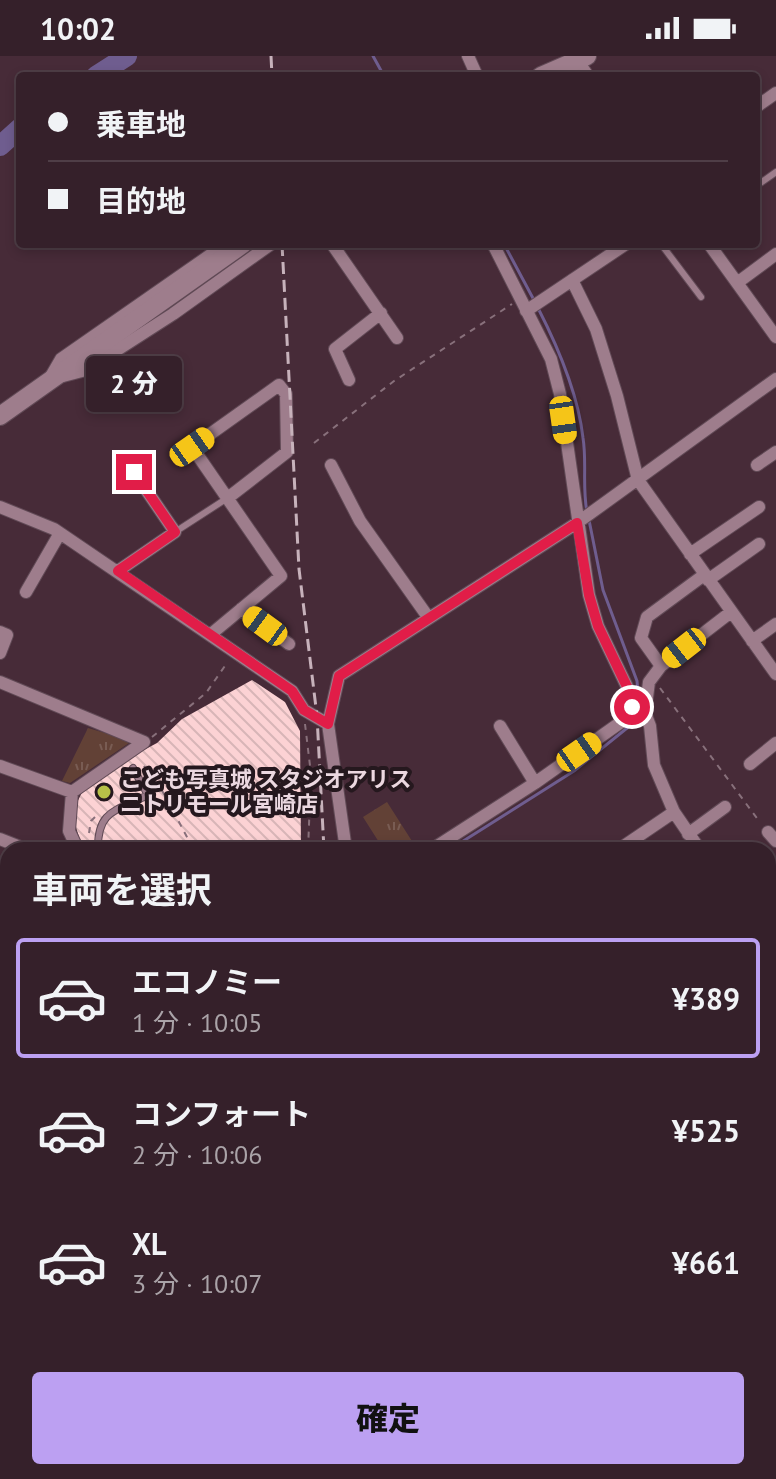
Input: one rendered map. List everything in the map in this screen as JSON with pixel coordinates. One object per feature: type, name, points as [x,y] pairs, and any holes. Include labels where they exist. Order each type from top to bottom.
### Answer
[{"type":"street","points":[[550,72],[582,58]]},
{"type":"street","points":[[48,380],[61,359],[220,248]]},
{"type":"street","points":[[0,416],[237,248]]},
{"type":"street","points":[[48,380],[86,370],[173,314],[265,248]]},
{"type":"street","points":[[335,248],[397,338]]},
{"type":"street","points":[[443,842],[624,720],[632,707],[631,695],[598,626],[589,595],[551,359],[495,248]]},
{"type":"street","points":[[526,311],[620,248]]},
{"type":"street","points":[[712,248],[776,337]]},
{"type":"street","points":[[737,283],[776,254]]},
{"type":"street","points":[[572,280],[596,329],[638,480],[776,674]]},
{"type":"street","points":[[349,380],[335,349],[381,313]]},
{"type":"street","points":[[345,842],[328,724],[339,676],[577,523],[776,379]]},
{"type":"street","points":[[210,635],[281,576],[192,447],[279,385],[286,394],[287,452],[229,497]]},
{"type":"street","points":[[757,465],[776,452]]},
{"type":"street","points":[[331,465],[360,521],[428,617]]},
{"type":"street","points":[[118,571],[175,532],[134,472]]},
{"type":"street","points":[[0,507],[60,533],[118,571],[292,691],[304,710],[328,724]]},
{"type":"street","points":[[690,554],[759,507]]},
{"type":"street","points":[[26,592],[60,533]]},
{"type":"street","points":[[661,666],[641,638],[647,617],[759,544]]},
{"type":"street","points":[[241,609],[289,644]]},
{"type":"street","points":[[694,842],[674,812],[654,765],[650,726],[645,713],[649,682],[661,666],[731,612]]},
{"type":"street","points":[[752,641],[776,624]]},
{"type":"street","points":[[0,632],[7,635],[0,653]]},
{"type":"street","points":[[0,682],[144,742]]},
{"type":"street","points":[[500,726],[535,783]]},
{"type":"street","points":[[72,792],[144,742]]},
{"type":"street","points":[[750,764],[776,743]]},
{"type":"street","points":[[0,766],[72,792]]},
{"type":"street","points":[[72,792],[69,831],[74,842]]},
{"type":"street","points":[[688,834],[725,807]]},
{"type":"street","points":[[630,842],[674,812]]},
{"type":"lane","points":[[664,248],[701,297]]},
{"type":"lane","points":[[175,532],[229,497]]},
{"type":"lane","points":[[632,707],[645,713]]},
{"type":"lane","points":[[98,842],[99,825],[104,818],[148,795],[133,768]]},
{"type":"path","points":[[314,443],[394,381],[519,298]]},
{"type":"path","points":[[144,742],[206,693],[235,653]]},
{"type":"path","points":[[652,678],[772,837]]},
{"type":"path","points":[[304,710],[311,774],[308,842]]},
{"type":"path","points":[[144,766],[152,786],[158,783],[190,842]]},
{"type":"green space","points":[[88,728],[132,741],[70,783],[62,781]]},
{"type":"green space","points":[[387,802],[413,842],[379,842],[363,817]]},
{"type":"building","points":[[252,680],[285,702],[300,731],[301,842],[81,842],[74,809],[84,788],[157,743],[182,719]]},
{"type":"waterway","points":[[102,72],[127,56]]},
{"type":"waterway","points":[[373,56],[382,72]]},
{"type":"waterway","points":[[0,146],[16,132]]},
{"type":"waterway","points":[[506,248],[535,302]]},
{"type":"waterway","points":[[538,308],[560,355],[577,405],[584,447],[587,512]]},
{"type":"waterway","points":[[462,842],[574,771],[632,724],[639,705],[637,681],[603,590],[589,520]]},
{"type":"railway","points":[[271,56],[272,72]]},
{"type":"railway","points":[[282,248],[299,569],[317,716],[324,842]]},
{"type":"place","name":"こども写真城 スタジオアリス ニトリモール宮崎店","points":[[104,792]]},
{"type":"route","points":[[134,472],[175,532],[118,571],[292,691],[304,710],[328,724],[339,676],[577,523],[589,595],[598,626],[631,695],[632,707]]}]
